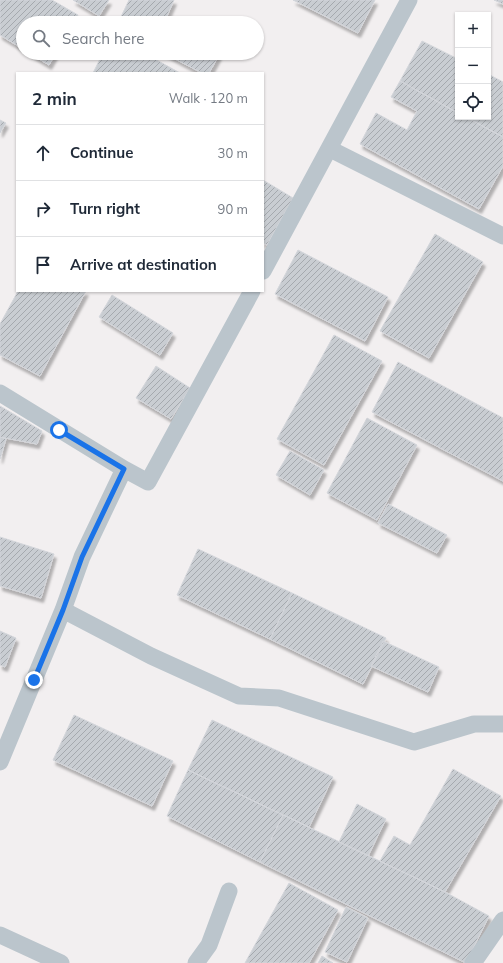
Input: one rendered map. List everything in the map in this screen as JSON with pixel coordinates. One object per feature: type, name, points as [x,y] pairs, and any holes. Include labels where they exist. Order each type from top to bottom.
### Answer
[{"type":"street","points":[[264,269],[409,0]]},
{"type":"street","points":[[330,149],[503,236]]},
{"type":"street","points":[[0,393],[124,469],[148,482],[251,292]]},
{"type":"street","points":[[0,762],[63,610],[82,557],[124,469]]},
{"type":"street","points":[[63,610],[151,656],[239,696],[279,698],[414,742],[474,724],[503,724]]},
{"type":"street","points":[[196,963],[209,945],[229,891]]},
{"type":"street","points":[[473,963],[503,920]]},
{"type":"street","points":[[0,935],[61,963]]},
{"type":"building","points":[[0,0],[52,0],[78,15],[16,16],[16,45],[0,35]]},
{"type":"building","points":[[73,0],[109,0],[99,16]]},
{"type":"building","points":[[129,0],[174,0],[167,16],[121,16]]},
{"type":"building","points":[[293,0],[375,0],[358,33]]},
{"type":"building","points":[[494,0],[503,0],[503,4]]},
{"type":"building","points":[[422,41],[455,58],[455,111],[400,81]]},
{"type":"building","points":[[41,60],[52,60],[49,65]]},
{"type":"building","points":[[100,60],[157,60],[178,72],[94,72]]},
{"type":"building","points":[[177,60],[216,60],[210,72],[200,72]]},
{"type":"building","points":[[491,76],[503,82],[503,137],[472,120],[491,120]]},
{"type":"building","points":[[400,81],[455,111],[455,120],[472,120],[503,137],[503,166],[479,209],[360,144],[376,113],[407,130],[417,111],[391,97]]},
{"type":"building","points":[[0,120],[6,123],[0,133]]},
{"type":"building","points":[[264,181],[293,198],[267,245],[264,244]]},
{"type":"building","points":[[435,234],[483,262],[429,358],[380,331]]},
{"type":"building","points":[[298,250],[388,297],[365,341],[275,294]]},
{"type":"building","points":[[17,292],[85,292],[40,376],[0,355],[0,324]]},
{"type":"building","points":[[112,295],[173,333],[160,355],[99,317]]},
{"type":"building","points":[[334,335],[382,361],[324,465],[277,439]]},
{"type":"building","points":[[398,362],[503,418],[503,481],[372,412]]},
{"type":"building","points":[[156,366],[190,388],[171,419],[136,398]]},
{"type":"building","points":[[0,406],[42,431],[37,444],[0,437]]},
{"type":"building","points":[[367,418],[417,445],[377,520],[327,493]]},
{"type":"building","points":[[0,437],[6,439],[0,459]]},
{"type":"building","points":[[290,451],[324,470],[310,495],[276,475]]},
{"type":"building","points":[[388,504],[447,535],[437,553],[378,523]]},
{"type":"building","points":[[0,537],[54,554],[41,598],[0,586]]},
{"type":"building","points":[[198,549],[292,593],[270,639],[177,595]]},
{"type":"building","points":[[292,593],[386,638],[363,684],[270,639]]},
{"type":"building","points":[[0,631],[16,638],[5,667],[0,665]]},
{"type":"building","points":[[383,641],[439,667],[428,692],[371,666]]},
{"type":"building","points":[[74,715],[173,761],[152,806],[53,760]]},
{"type":"building","points":[[212,720],[333,777],[309,827],[188,770]]},
{"type":"building","points":[[453,769],[501,796],[445,892],[380,861],[394,836],[410,845]]},
{"type":"building","points":[[188,770],[283,815],[260,862],[167,816]]},
{"type":"building","points":[[357,804],[386,819],[368,856],[339,842]]},
{"type":"building","points":[[283,815],[445,892],[489,916],[466,963],[260,862]]},
{"type":"building","points":[[289,883],[338,910],[309,963],[245,963]]},
{"type":"building","points":[[346,907],[368,918],[347,962],[325,952]]},
{"type":"building","points":[[322,956],[333,963],[318,963]]},
{"type":"route","points":[[34,680],[63,610],[82,557],[124,469],[59,430]]}]
